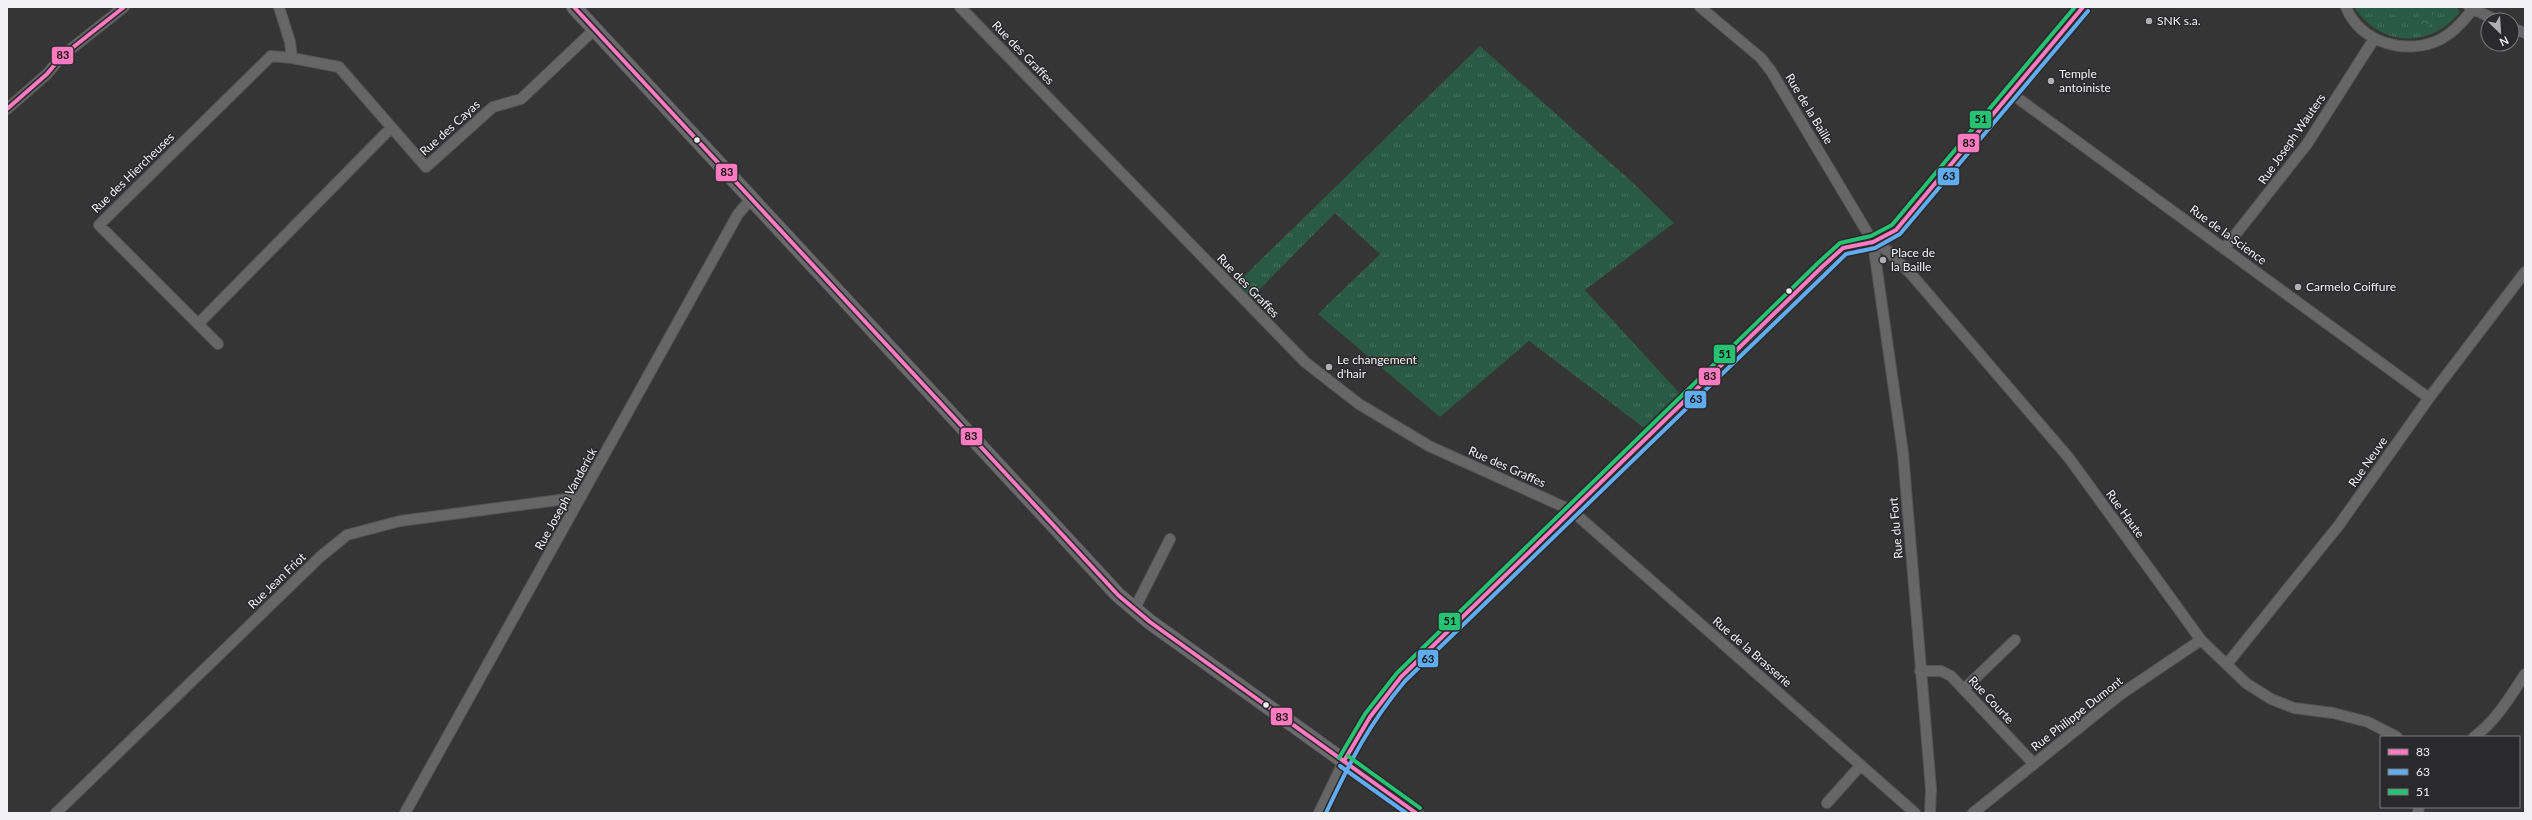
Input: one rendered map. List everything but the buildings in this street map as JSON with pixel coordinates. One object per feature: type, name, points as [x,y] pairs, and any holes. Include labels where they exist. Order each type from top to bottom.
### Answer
[{"type":"main road","points":[[574,7],[1099,576],[1134,610],[1416,813]]},
{"type":"street","points":[[7,109],[47,74],[62,56],[124,7]]},
{"type":"street","points":[[279,7],[290,42],[292,58]]},
{"type":"street","name":"Rue des Graffes","points":[[960,7],[1305,362],[1359,404],[1429,446],[1571,510]]},
{"type":"street","name":"Rue de la Baille","points":[[1700,7],[1761,58],[1771,72],[1872,242]]},
{"type":"street","points":[[1319,813],[1353,742],[1378,704],[1401,677],[1571,510],[1843,248],[1872,242],[1896,230],[2012,94],[2083,7]]},
{"type":"street","points":[[2346,7],[2358,24],[2374,39],[2396,46],[2418,47],[2441,39],[2455,29],[2474,8]]},
{"type":"street","name":"Rue des Cayas","points":[[292,58],[339,67],[426,167],[493,108],[521,99],[595,29]]},
{"type":"street","name":"Rue Joseph Wauters","points":[[2224,249],[2307,144],[2374,39]]},
{"type":"street","name":"Rue des Hiercheuses","points":[[218,344],[99,224],[271,56],[292,58]]},
{"type":"street","name":"Rue de la Science","points":[[2012,94],[2429,398]]},
{"type":"street","points":[[198,324],[391,128]]},
{"type":"street","name":"Rue Joseph Vanderick","points":[[405,813],[738,214],[751,199]]},
{"type":"street","name":"Rue Haute","points":[[1872,242],[1888,251],[1912,274],[2069,458],[2201,640],[2228,664],[2246,683],[2271,699],[2294,708],[2332,713],[2368,722],[2395,736]]},
{"type":"street","name":"Rue du Fort","points":[[1872,242],[1903,453],[1931,789],[1930,813]]},
{"type":"street","name":"Rue Neuve","points":[[2228,664],[2339,525],[2429,398],[2525,272]]},
{"type":"street","name":"Rue Jean Friot","points":[[56,813],[315,563],[348,535],[400,521],[581,497]]},
{"type":"street","name":"Rue de la Brasserie","points":[[1571,510],[1912,812]]},
{"type":"street","points":[[1134,610],[1170,539]]},
{"type":"street","points":[[1964,689],[2015,640]]},
{"type":"street","name":"Rue Philippe Dumont","points":[[1973,813],[2121,694],[2201,640]]},
{"type":"street","name":"Rue Courte","points":[[1920,671],[1941,671],[1951,676],[2034,764]]},
{"type":"street","points":[[2475,736],[2483,730],[2506,703],[2525,674]]},
{"type":"street","points":[[1827,803],[1860,765]]},
{"type":"green space","points":[[2354,7],[2457,7],[2460,12],[2449,24],[2435,32],[2421,37],[2407,38],[2392,36],[2378,30],[2365,20]]},
{"type":"green space","points":[[2378,7],[2416,7],[2408,22]]},
{"type":"green space","points":[[2424,7],[2435,13],[2427,30],[2415,24]]},
{"type":"green space","points":[[1480,46],[1632,182],[1674,223],[1585,290],[1683,397],[1647,430],[1529,341],[1440,417],[1318,314],[1380,254],[1335,213],[1251,298],[1237,283]]},
{"type":"transit line","name":"83","points":[[7,109],[47,74],[62,56],[124,7]]},
{"type":"transit line","name":"83","points":[[574,7],[1118,595],[1150,622],[1416,813]]},
{"type":"transit line","name":"51","points":[[1339,758],[1365,714],[1397,673],[1818,263],[1840,243],[1871,236],[1892,225],[2075,7]]},
{"type":"transit line","name":"83","points":[[1344,761],[1370,717],[1401,677],[1822,267],[1843,248],[1873,242],[1896,230],[2083,7]]},
{"type":"transit line","name":"63","points":[[1326,813],[1361,744],[1380,713],[1405,681],[1846,254],[1875,248],[1900,234],[2088,11]]},
{"type":"transit line","name":"51","points":[[1348,756],[1420,808]]},
{"type":"transit line","name":"63","points":[[1340,766],[1406,813]]},
{"type":"place","name":"SNK s.a.","points":[[2149,21]]},
{"type":"place","name":"Temple antoiniste","points":[[2051,81]]},
{"type":"place","name":"Place de la Baille","points":[[1883,260]]},
{"type":"place","name":"Carmelo Coiffure","points":[[2298,287]]},
{"type":"place","name":"Le changement d'hair","points":[[1329,367]]}]
